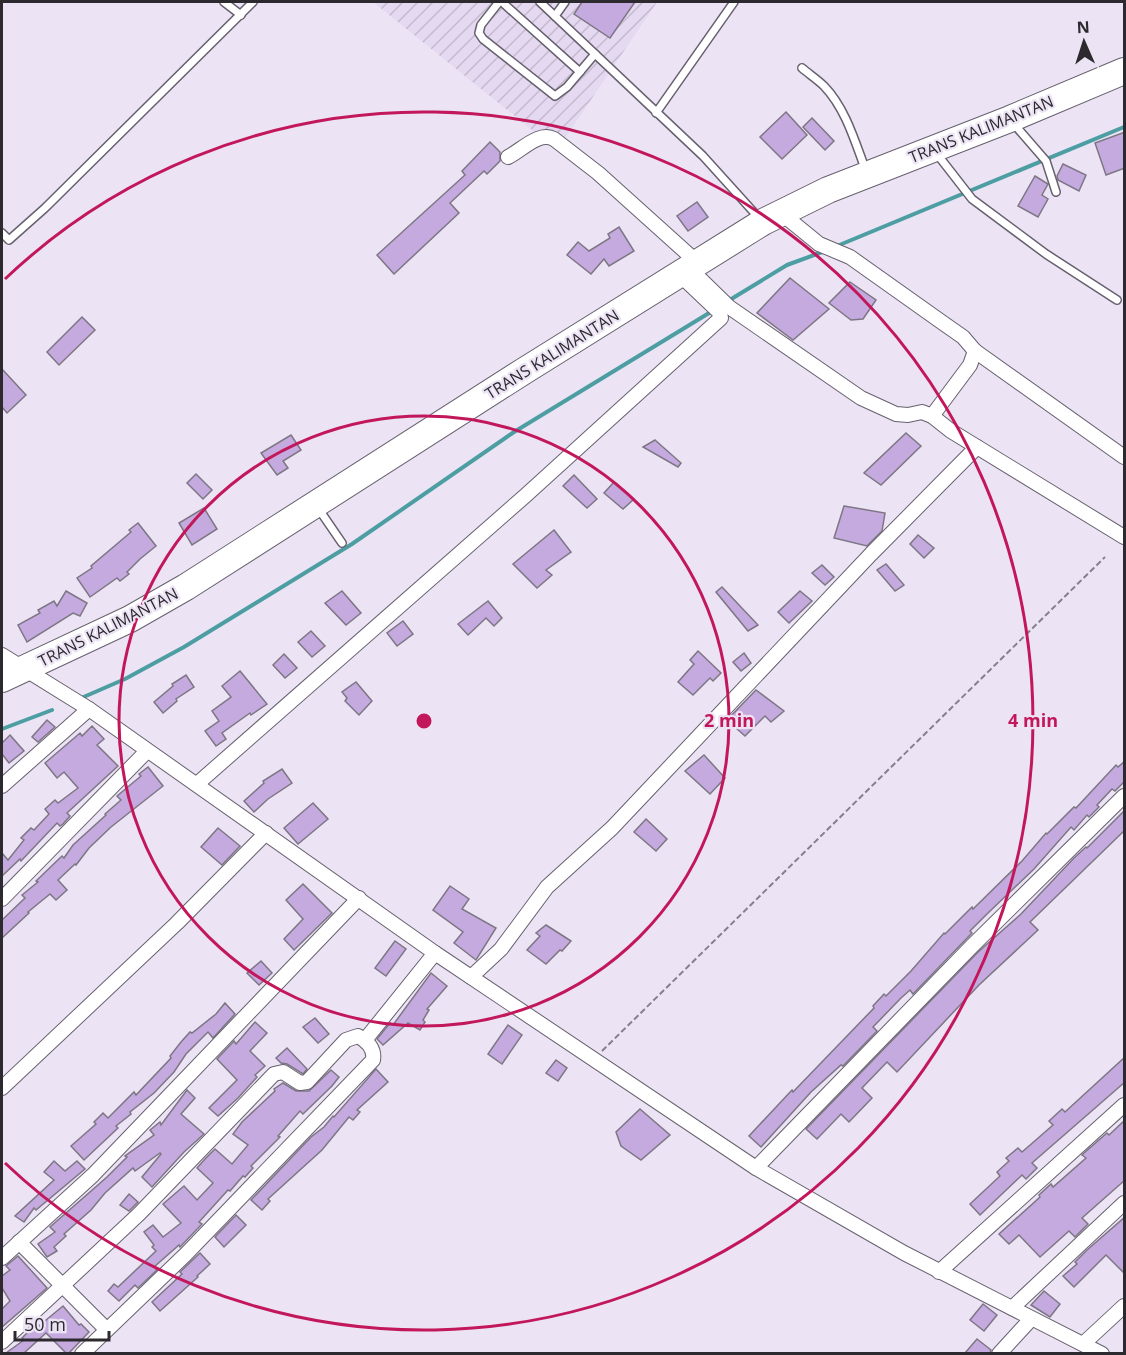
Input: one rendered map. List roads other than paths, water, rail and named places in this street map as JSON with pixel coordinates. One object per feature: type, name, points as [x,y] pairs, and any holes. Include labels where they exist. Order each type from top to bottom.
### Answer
[{"type":"highway","name":"TRANS KALIMANTAN","points":[[2,679],[130,619],[239,555],[524,371],[772,217],[828,190],[1125,71]]},
{"type":"street","points":[[508,157],[538,139],[549,136],[554,139],[598,172],[689,268],[720,306],[861,398],[896,414],[908,415],[922,412],[932,416],[943,426],[1125,537]]},
{"type":"street","points":[[772,217],[819,244],[849,257],[963,337],[975,351],[1125,457]]},
{"type":"street","points":[[197,784],[525,496],[718,321],[722,315],[720,306]]},
{"type":"street","points":[[932,416],[970,365],[975,351]]},
{"type":"street","points":[[471,977],[501,949],[547,887],[612,828],[871,554],[978,447]]},
{"type":"street","points":[[2,655],[85,707],[435,953],[756,1168],[939,1272],[1102,1353]]},
{"type":"street","points":[[2,786],[85,707]]},
{"type":"street","points":[[2,898],[147,751]]},
{"type":"street","points":[[756,1168],[885,1026],[972,946],[1125,796]]},
{"type":"street","points":[[2,1088],[177,923],[266,833]]},
{"type":"street","points":[[2,1258],[93,1175],[359,898]]},
{"type":"street","points":[[365,1040],[435,953]]},
{"type":"street","points":[[2,1342],[139,1214],[274,1074],[283,1072],[300,1083],[307,1082],[346,1040],[358,1036],[365,1040],[373,1050],[373,1060],[186,1254],[82,1353]]},
{"type":"street","points":[[939,1272],[1125,1105]]},
{"type":"street","points":[[1012,1308],[1125,1203]]},
{"type":"street","points":[[19,1242],[106,1329]]},
{"type":"street","points":[[1083,1344],[1125,1306]]},
{"type":"street","points":[[999,1353],[1031,1319]]},
{"type":"lane","points":[[224,2],[241,15]]},
{"type":"lane","points":[[2,233],[9,240],[38,214],[253,2]]},
{"type":"lane","points":[[580,72],[501,2],[479,29],[483,39],[555,96],[559,95],[580,72],[595,54]]},
{"type":"lane","points":[[540,2],[656,113],[772,217]]},
{"type":"lane","points":[[555,16],[565,2]]},
{"type":"lane","points":[[656,113],[734,2]]},
{"type":"lane","points":[[802,68],[824,86],[838,106],[851,131],[868,174]]},
{"type":"lane","points":[[1010,119],[1046,161],[1056,192]]},
{"type":"lane","points":[[933,149],[972,199],[1046,254],[1117,300]]},
{"type":"lane","points":[[316,505],[342,543]]},
{"type":"waterway","points":[[837,246],[1124,127]]},
{"type":"waterway","points":[[728,301],[787,265],[825,251]]},
{"type":"waterway","points":[[79,699],[125,679],[184,647],[352,544],[514,432],[714,310]]},
{"type":"waterway","points":[[2,729],[52,710]]}]
